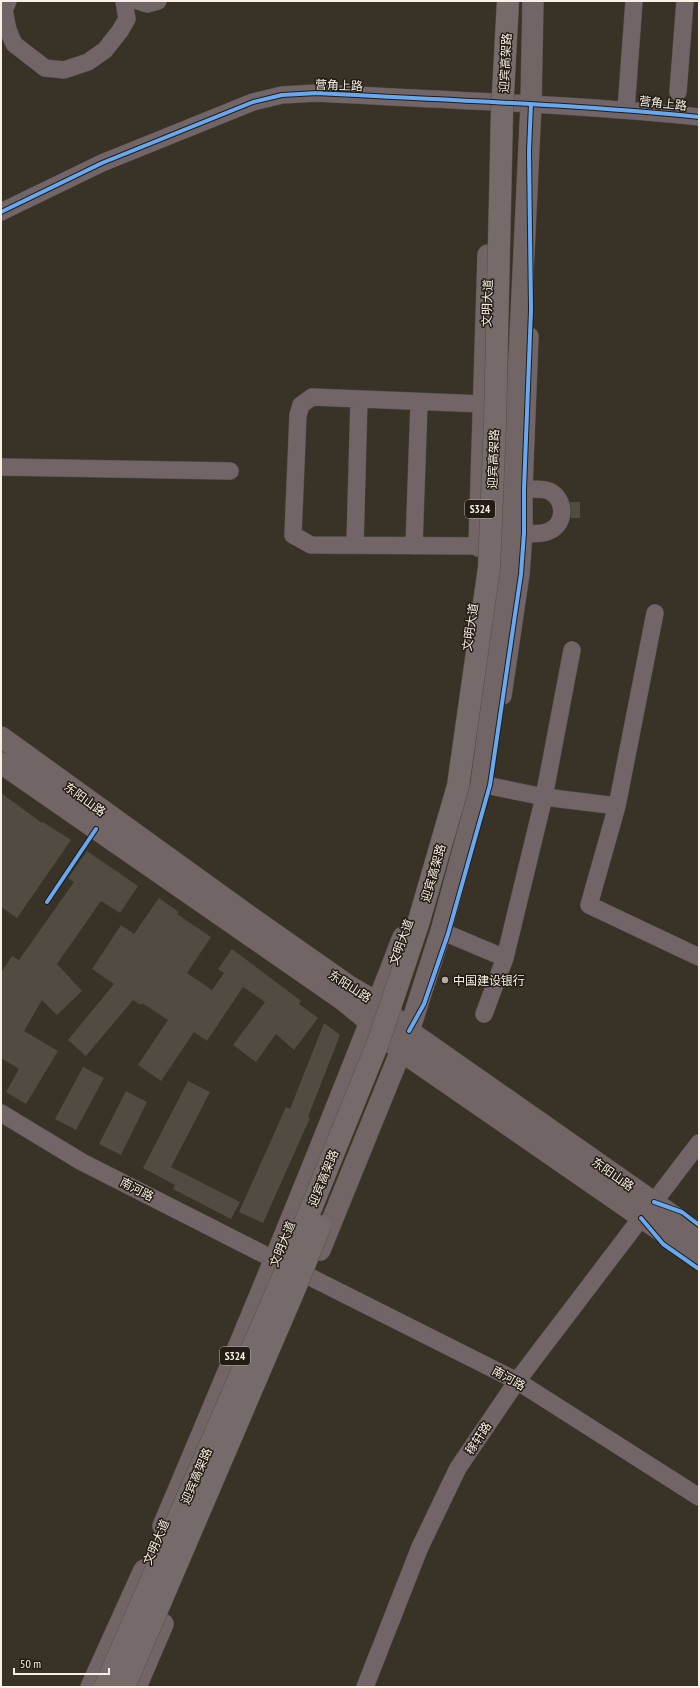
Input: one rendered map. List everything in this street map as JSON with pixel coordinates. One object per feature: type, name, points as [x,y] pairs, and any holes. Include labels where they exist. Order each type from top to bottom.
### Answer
[{"type":"highway","name":"迎宾高架路","points":[[105,1687],[280,1282],[378,1043],[418,924],[458,786],[489,568],[495,424],[502,112],[508,1]]},
{"type":"highway","name":"迎宾高架路","points":[[124,1687],[295,1288],[391,1048],[432,929],[471,790],[501,544],[508,426],[515,111],[520,1]]},
{"type":"highway","points":[[100,1687],[143,1561],[254,1311]]},
{"type":"main road","name":"文明大道","points":[[91,1687],[149,1560],[254,1311],[374,1013],[409,922],[449,782],[478,567],[493,103],[498,1]]},
{"type":"main road","name":"S324","points":[[136,1687],[310,1277],[409,1031],[444,933],[486,785],[509,570],[517,426],[531,104],[533,1]]},
{"type":"main road","name":"东阳山路","points":[[1,737],[248,916],[349,986],[374,1013],[401,1051],[648,1210],[699,1234]]},
{"type":"main road","name":"东阳山路","points":[[1,763],[343,1000],[374,1013],[409,1031],[648,1210],[699,1257]]},
{"type":"street","points":[[4,7],[8,30],[14,44],[45,68],[64,70],[88,62],[105,50],[127,18],[128,1],[147,4],[158,1]]},
{"type":"street","points":[[626,110],[634,1]]},
{"type":"street","points":[[678,92],[685,1]]},
{"type":"street","name":"营角上路","points":[[1,212],[102,163],[253,102],[282,95],[317,93],[531,104],[626,110],[699,117]]},
{"type":"street","points":[[531,104],[529,151],[532,310],[524,489],[524,533],[520,574],[486,785],[544,797],[617,806]]},
{"type":"street","points":[[479,546],[311,545],[293,534],[298,415],[301,405],[312,397],[419,403],[484,404]]},
{"type":"street","points":[[355,545],[359,399]]},
{"type":"street","points":[[414,546],[419,403]]},
{"type":"street","points":[[1,467],[230,471]]},
{"type":"street","points":[[524,489],[550,492],[559,499],[562,510],[560,522],[551,531],[539,534],[524,533]]},
{"type":"street","points":[[655,613],[617,806],[589,905],[699,957]]},
{"type":"street","points":[[484,1014],[505,958],[544,797],[572,650]]},
{"type":"street","points":[[444,933],[505,958]]},
{"type":"street","name":"南河路","points":[[1,1113],[82,1162],[275,1260]]},
{"type":"street","name":"稼轩路","points":[[365,1687],[420,1547],[458,1468],[517,1381],[699,1143]]},
{"type":"street","name":"南河路","points":[[310,1277],[517,1381],[699,1497]]},
{"type":"building","points":[[570,502],[580,502],[580,518],[571,518]]},
{"type":"building","points":[[1,793],[42,823],[43,822],[71,840],[17,918],[1,907]]},
{"type":"building","points":[[87,851],[138,886],[120,913],[101,901],[57,964],[82,991],[57,1015],[42,1000],[24,1031],[58,1051],[26,1104],[6,1092],[19,1069],[1,1058],[1,973],[12,956],[19,960],[74,882],[68,878]]},
{"type":"building","points":[[159,898],[179,912],[177,914],[211,937],[187,973],[212,990],[224,973],[218,969],[232,949],[301,1001],[299,1004],[318,1018],[294,1050],[276,1034],[256,1062],[233,1045],[265,1002],[243,987],[207,1041],[194,1032],[161,1081],[138,1065],[168,1020],[142,1003],[141,1005],[133,1000],[86,1056],[68,1040],[114,984],[92,969],[121,925],[134,934]]},
{"type":"building","points":[[324,1023],[340,1035],[308,1117],[310,1118],[263,1223],[239,1212],[286,1107],[290,1109]]},
{"type":"building","points":[[83,1067],[104,1078],[76,1130],[55,1119]]},
{"type":"building","points":[[188,1081],[210,1092],[171,1167],[240,1202],[231,1219],[173,1189],[175,1185],[143,1168]]},
{"type":"building","points":[[126,1091],[147,1102],[121,1155],[99,1144]]},
{"type":"cycle path","points":[[1,212],[102,163],[253,102],[282,95],[317,93],[508,103],[699,117]]},
{"type":"cycle path","points":[[409,1031],[424,1004],[448,934],[490,785],[521,574],[524,533],[524,489],[531,310],[529,151],[531,104]]},
{"type":"cycle path","points":[[47,902],[96,829]]},
{"type":"cycle path","points":[[654,1202],[682,1212],[699,1225]]},
{"type":"cycle path","points":[[641,1218],[663,1244],[699,1269]]},
{"type":"place","name":"中国建设银行","points":[[445,980]]}]
